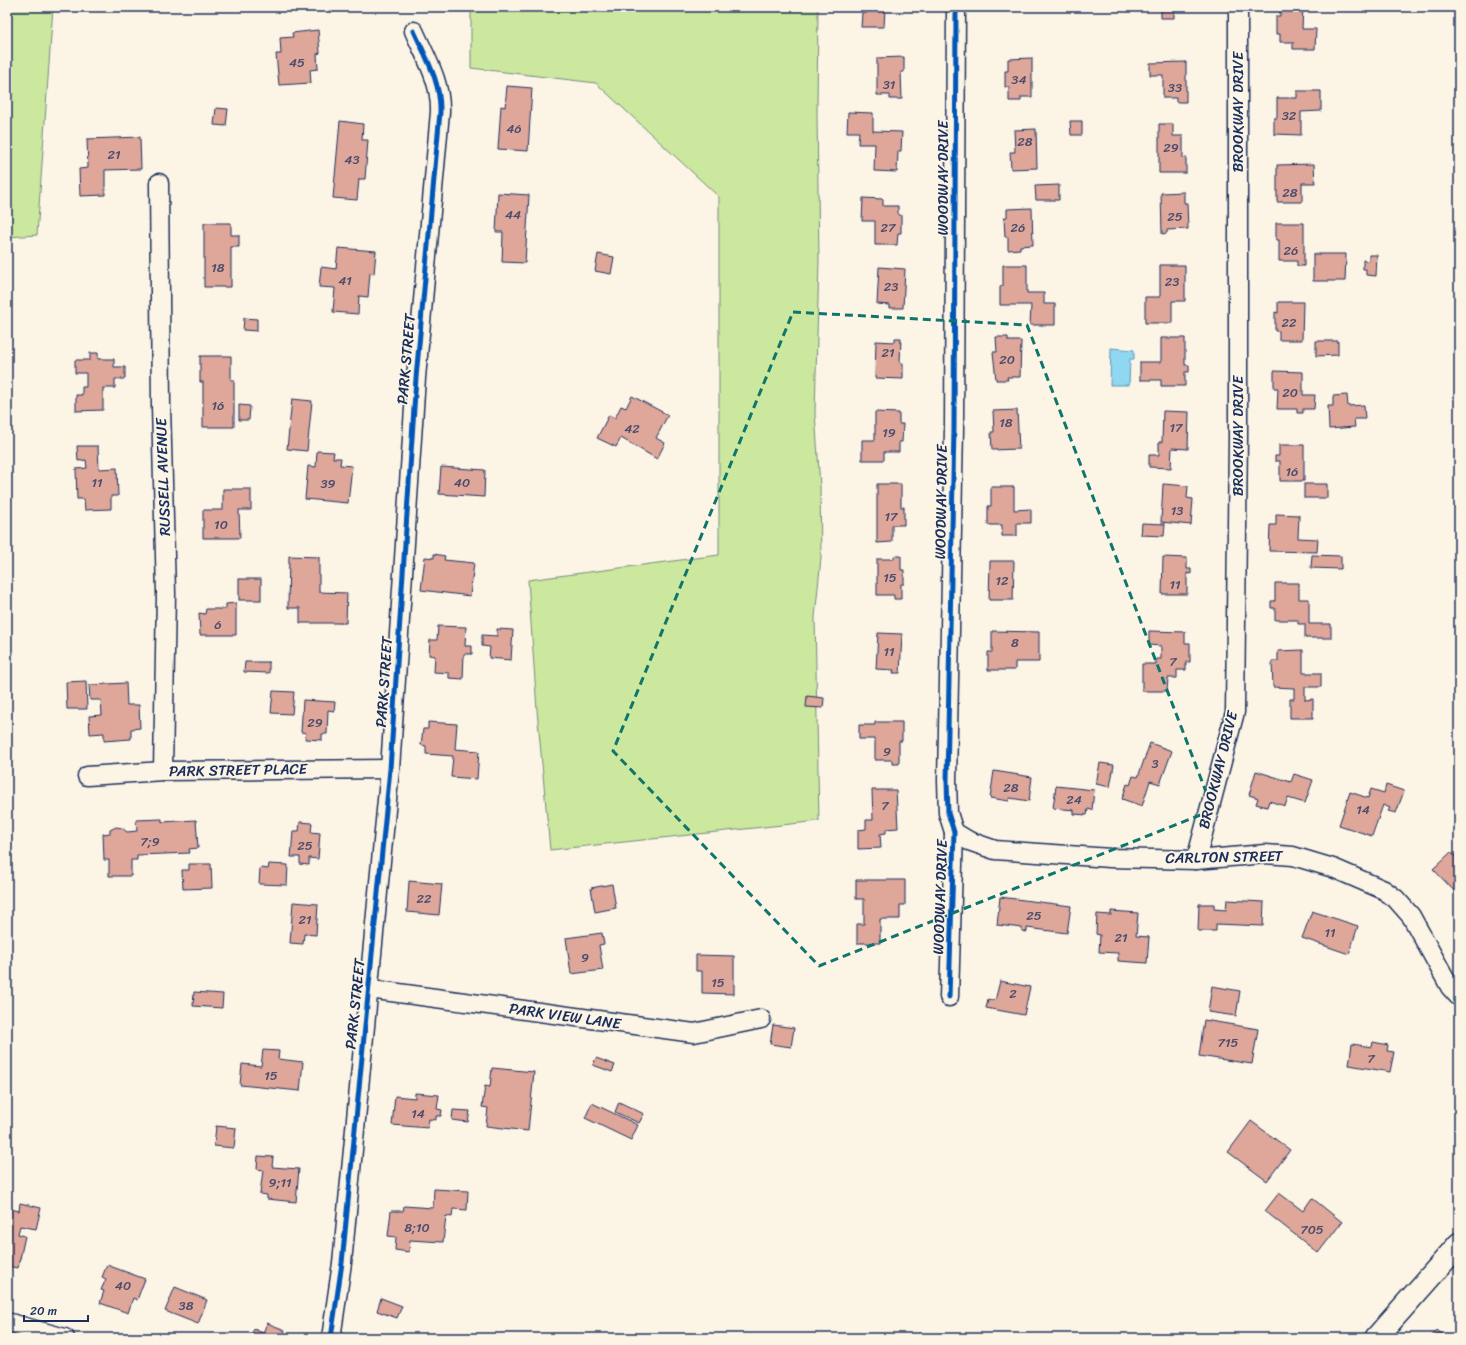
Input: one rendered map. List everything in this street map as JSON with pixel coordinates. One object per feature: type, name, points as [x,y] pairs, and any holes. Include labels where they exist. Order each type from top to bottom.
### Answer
[{"type":"main road","points":[[1376,1338],[1459,1244]]},
{"type":"street","name":"WOODWAY DRIVE","points":[[949,997],[954,832],[948,812],[947,781],[954,428],[956,7]]},
{"type":"street","name":"BROOKWAY DRIVE","points":[[1196,860],[1235,712],[1238,442],[1238,7]]},
{"type":"street","name":"PARK STREET","points":[[331,1338],[342,1263],[390,769],[415,386],[440,106],[440,94],[435,77],[414,32]]},
{"type":"street","name":"RUSSELL AVENUE","points":[[159,183],[161,406],[166,593],[163,771]]},
{"type":"street","name":"PARK STREET PLACE","points":[[87,776],[163,771],[390,769]]},
{"type":"street","name":"CARLTON STREET","points":[[954,832],[969,841],[995,850],[1110,858],[1196,860],[1265,854],[1293,856],[1333,868],[1384,890],[1396,899],[1411,916],[1450,987],[1459,997]]},
{"type":"street","name":"PARK VIEW LANE","points":[[369,989],[694,1033],[761,1019]]},
{"type":"street","points":[[7,1322],[65,1338]]},
{"type":"highlighted area","points":[[793,312],[1027,325],[1213,810],[819,966],[613,751]]},
{"type":"green space","points":[[7,7],[53,7],[37,235],[7,237]]},
{"type":"green space","points":[[471,7],[818,7],[817,114],[819,261],[815,413],[820,486],[821,558],[815,617],[819,821],[550,850],[537,710],[528,580],[719,555],[719,197],[596,83],[471,68]]},
{"type":"water","points":[[1111,348],[1134,350],[1134,359],[1130,359],[1129,385],[1110,385]]},
{"type":"building","points":[[867,7],[902,7],[902,9],[885,9],[884,27],[861,27],[862,13],[867,13]]},
{"type":"building","points":[[994,7],[1026,7],[1026,9],[994,9]]},
{"type":"building","points":[[1164,7],[1188,8],[1174,8],[1174,18],[1161,18],[1161,8]]},
{"type":"building","points":[[1280,7],[1303,7],[1302,29],[1316,29],[1315,49],[1293,49],[1293,42],[1280,42],[1280,34],[1276,34],[1276,16],[1280,16]]},
{"type":"building","points":[[318,30],[320,53],[317,54],[318,69],[310,70],[311,83],[279,85],[276,54],[281,54],[280,38],[293,37],[292,33]]},
{"type":"building","points":[[904,57],[904,72],[901,72],[902,99],[890,99],[890,95],[877,95],[877,58]]},
{"type":"building","points":[[1032,58],[1032,97],[1021,97],[1021,101],[1009,101],[1009,87],[1005,87],[1005,71],[1008,71],[1008,59]]},
{"type":"building","points":[[1186,62],[1186,102],[1176,102],[1176,98],[1163,98],[1163,75],[1150,75],[1150,63]]},
{"type":"building","points":[[507,86],[532,88],[528,151],[498,149],[501,106],[505,107]]},
{"type":"building","points":[[1297,91],[1321,91],[1321,111],[1301,112],[1301,135],[1274,134],[1274,118],[1277,118],[1277,98],[1297,98]]},
{"type":"building","points":[[216,108],[228,109],[226,126],[214,125]]},
{"type":"building","points":[[848,112],[873,113],[873,131],[902,132],[901,151],[898,151],[897,172],[874,171],[875,144],[858,144],[859,132],[847,132]]},
{"type":"building","points":[[340,121],[363,124],[362,140],[368,140],[365,179],[359,179],[357,200],[333,198]]},
{"type":"building","points":[[1070,121],[1082,121],[1082,135],[1071,135]]},
{"type":"building","points":[[1159,124],[1173,124],[1173,136],[1183,136],[1183,158],[1186,157],[1186,173],[1159,173]]},
{"type":"building","points":[[1036,129],[1037,168],[1011,169],[1010,152],[1015,152],[1014,130]]},
{"type":"building","points":[[140,137],[141,169],[105,170],[105,195],[80,196],[79,169],[88,168],[87,139]]},
{"type":"building","points":[[1314,164],[1315,183],[1302,183],[1302,202],[1277,202],[1277,165]]},
{"type":"building","points":[[1059,185],[1059,200],[1036,200],[1035,186]]},
{"type":"building","points":[[1184,192],[1184,203],[1187,203],[1188,229],[1167,230],[1167,233],[1162,234],[1161,193]]},
{"type":"building","points":[[498,193],[529,195],[525,263],[502,262],[503,232],[496,232]]},
{"type":"building","points":[[863,198],[883,199],[883,206],[898,206],[898,215],[901,215],[901,233],[898,233],[897,245],[875,245],[875,221],[862,221]]},
{"type":"building","points":[[1032,208],[1033,245],[1020,246],[1020,249],[1008,250],[1008,237],[1005,237],[1004,218],[1007,217],[1007,209]]},
{"type":"building","points":[[204,223],[231,223],[231,235],[239,235],[239,247],[231,247],[231,287],[204,287]]},
{"type":"building","points":[[1276,223],[1304,223],[1304,266],[1297,266],[1297,261],[1279,261],[1279,240],[1276,240]]},
{"type":"building","points":[[338,248],[376,251],[374,274],[370,273],[368,297],[359,296],[358,314],[333,312],[335,288],[319,287],[321,267],[336,269]]},
{"type":"building","points":[[598,254],[614,257],[611,274],[595,271]]},
{"type":"building","points":[[1313,254],[1346,254],[1345,281],[1313,281]]},
{"type":"building","points":[[1369,255],[1377,255],[1376,276],[1366,275],[1366,269],[1363,269],[1363,260],[1369,261]]},
{"type":"building","points":[[1003,265],[1027,265],[1027,293],[1044,293],[1044,304],[1055,304],[1055,325],[1030,325],[1031,305],[1000,305],[1000,286],[1003,286]]},
{"type":"building","points":[[1160,265],[1185,265],[1185,301],[1172,301],[1172,323],[1145,323],[1145,297],[1160,297]]},
{"type":"building","points":[[879,267],[905,269],[903,308],[890,308],[890,305],[877,304]]},
{"type":"building","points":[[1278,302],[1303,302],[1302,340],[1279,340],[1279,331],[1275,331],[1275,312],[1278,313]]},
{"type":"building","points":[[244,318],[257,319],[257,331],[243,330]]},
{"type":"building","points":[[996,337],[1008,337],[1008,341],[1021,341],[1020,377],[1007,377],[1008,380],[996,380],[993,352],[997,352]]},
{"type":"building","points":[[895,338],[901,338],[900,363],[903,363],[903,379],[875,378],[876,341],[895,342]]},
{"type":"building","points":[[1161,338],[1185,338],[1185,365],[1189,365],[1189,372],[1185,372],[1185,386],[1161,386],[1161,380],[1140,380],[1140,362],[1161,362]]},
{"type":"building","points":[[1316,341],[1338,341],[1338,355],[1316,356]]},
{"type":"building","points":[[90,353],[98,353],[98,359],[114,359],[114,367],[125,367],[125,379],[115,379],[115,388],[103,388],[103,410],[76,411],[76,395],[82,395],[82,387],[86,387],[86,373],[75,373],[75,360],[90,360]]},
{"type":"building","points":[[200,356],[231,356],[231,380],[234,380],[234,427],[203,427],[203,382],[200,382]]},
{"type":"building","points":[[1274,371],[1303,372],[1303,395],[1315,395],[1314,409],[1303,409],[1303,413],[1297,413],[1297,409],[1277,409],[1278,388],[1274,388]]},
{"type":"building","points":[[1347,395],[1348,406],[1364,405],[1365,419],[1354,419],[1355,427],[1329,429],[1328,406],[1333,406],[1333,396]]},
{"type":"building","points":[[632,396],[668,415],[656,438],[665,443],[657,459],[621,438],[616,447],[597,438],[609,415],[615,418],[621,406],[626,408]]},
{"type":"building","points":[[292,399],[312,401],[307,451],[287,449]]},
{"type":"building","points":[[239,405],[250,406],[249,420],[239,420]]},
{"type":"building","points":[[1017,410],[1019,449],[992,450],[991,432],[994,432],[993,411]]},
{"type":"building","points":[[1163,411],[1189,412],[1188,449],[1172,448],[1171,468],[1149,467],[1149,455],[1159,455],[1159,442],[1162,442]]},
{"type":"building","points":[[875,412],[899,413],[899,424],[903,424],[902,442],[899,442],[899,452],[884,452],[884,460],[862,460],[862,440],[875,440]]},
{"type":"building","points":[[1279,445],[1304,445],[1304,481],[1280,481],[1280,461],[1275,461],[1275,456],[1279,456]]},
{"type":"building","points":[[77,446],[98,446],[99,469],[117,468],[118,496],[111,496],[111,509],[85,510],[84,499],[77,499],[76,469],[87,468],[86,460],[78,461]]},
{"type":"building","points":[[317,451],[334,452],[333,458],[341,458],[340,465],[352,466],[348,503],[305,499],[308,466],[316,467]]},
{"type":"building","points":[[441,467],[485,470],[484,497],[439,494]]},
{"type":"building","points":[[877,484],[901,484],[901,507],[904,507],[904,525],[892,525],[892,542],[877,543]]},
{"type":"building","points":[[1163,484],[1188,486],[1187,498],[1193,499],[1191,525],[1161,522]]},
{"type":"building","points":[[1304,484],[1327,484],[1327,498],[1304,498]]},
{"type":"building","points":[[991,487],[1014,487],[1014,510],[1031,509],[1031,523],[1017,523],[1017,536],[1002,536],[1002,525],[988,525],[988,506],[991,506]]},
{"type":"building","points":[[223,489],[251,489],[251,510],[239,510],[240,538],[203,538],[203,510],[223,510]]},
{"type":"building","points":[[1276,514],[1299,515],[1298,538],[1318,539],[1317,552],[1269,551],[1270,525],[1276,525]]},
{"type":"building","points":[[1142,523],[1165,524],[1164,536],[1141,535]]},
{"type":"building","points":[[434,554],[445,556],[444,560],[474,563],[470,596],[421,590],[425,557],[434,558]]},
{"type":"building","points":[[1312,555],[1341,556],[1341,569],[1311,568]]},
{"type":"building","points":[[289,556],[319,557],[319,592],[347,593],[346,623],[300,623],[300,608],[288,608]]},
{"type":"building","points":[[894,556],[901,556],[901,570],[904,570],[904,584],[901,584],[901,599],[894,599],[894,595],[877,595],[877,559],[894,559]]},
{"type":"building","points":[[1163,557],[1187,558],[1187,569],[1191,569],[1191,574],[1187,573],[1187,594],[1162,594]]},
{"type":"building","points":[[990,561],[1014,561],[1013,600],[989,600]]},
{"type":"building","points":[[239,579],[261,579],[261,600],[239,600]]},
{"type":"building","points":[[1275,583],[1299,583],[1299,599],[1309,599],[1309,624],[1331,624],[1331,638],[1305,638],[1305,624],[1298,624],[1298,620],[1275,620],[1275,608],[1271,608],[1271,601],[1275,601]]},
{"type":"building","points":[[236,603],[236,635],[200,635],[199,613],[205,614],[206,609],[226,609],[226,604]]},
{"type":"building","points":[[438,626],[466,627],[465,646],[472,646],[472,654],[464,654],[463,679],[449,678],[449,673],[434,672],[435,656],[429,655],[430,640],[437,640]]},
{"type":"building","points":[[497,629],[513,630],[511,660],[489,658],[490,647],[482,646],[482,635],[497,636]]},
{"type":"building","points":[[992,631],[1039,632],[1039,662],[1015,662],[1015,670],[988,670],[988,652],[992,652]]},
{"type":"building","points":[[1149,631],[1185,632],[1185,643],[1190,643],[1190,662],[1186,662],[1186,670],[1177,670],[1177,678],[1168,678],[1167,691],[1142,691],[1142,664],[1156,664],[1156,659],[1161,659],[1161,646],[1149,645]]},
{"type":"building","points":[[878,633],[902,634],[900,673],[893,673],[894,670],[876,669]]},
{"type":"building","points":[[1303,650],[1303,673],[1321,673],[1321,687],[1305,687],[1305,700],[1313,699],[1313,718],[1290,718],[1290,699],[1294,699],[1294,688],[1273,687],[1272,661],[1278,661],[1278,651]]},
{"type":"building","points":[[245,662],[269,662],[269,673],[244,672]]},
{"type":"building","points":[[86,681],[87,709],[67,709],[66,682]]},
{"type":"building","points":[[126,683],[127,705],[139,705],[140,728],[131,729],[131,739],[104,741],[104,733],[90,734],[89,716],[102,715],[101,700],[90,700],[89,685]]},
{"type":"building","points":[[273,691],[294,692],[292,714],[271,713]]},
{"type":"building","points":[[807,696],[824,698],[823,708],[806,707]]},
{"type":"building","points":[[303,700],[335,702],[334,711],[328,710],[327,734],[322,734],[322,740],[305,739],[306,733],[301,732]]},
{"type":"building","points":[[428,722],[457,724],[455,749],[479,751],[477,779],[451,777],[453,756],[426,754],[426,746],[421,745],[423,729],[428,729]]},
{"type":"building","points":[[875,722],[902,722],[902,741],[899,741],[899,764],[892,764],[892,760],[875,760],[875,739],[859,739],[859,725],[875,725]]},
{"type":"building","points":[[1150,743],[1172,751],[1160,784],[1150,781],[1142,806],[1122,799],[1127,784],[1130,785],[1133,776],[1138,777]]},
{"type":"building","points":[[1100,763],[1114,765],[1110,787],[1096,784]]},
{"type":"building","points":[[994,771],[1032,777],[1029,801],[1010,798],[1009,801],[990,798]]},
{"type":"building","points":[[1256,771],[1291,782],[1294,774],[1313,780],[1305,803],[1288,798],[1285,806],[1269,801],[1267,807],[1256,804],[1258,798],[1249,795]]},
{"type":"building","points":[[1386,785],[1404,791],[1396,813],[1388,811],[1390,808],[1383,805],[1372,836],[1339,825],[1350,792],[1368,798],[1371,789],[1384,793]]},
{"type":"building","points":[[1056,786],[1094,790],[1092,810],[1088,809],[1087,815],[1074,814],[1074,810],[1053,808]]},
{"type":"building","points":[[872,790],[896,790],[898,828],[886,829],[886,833],[880,834],[881,848],[858,849],[858,830],[866,829],[866,820],[873,820]]},
{"type":"building","points":[[162,819],[162,822],[196,820],[198,848],[189,849],[190,853],[137,855],[137,860],[131,860],[131,876],[109,876],[109,860],[104,860],[103,834],[110,833],[110,830],[116,827],[122,828],[127,832],[137,831],[136,820]]},
{"type":"building","points":[[300,822],[312,823],[311,832],[320,833],[318,859],[309,858],[309,865],[300,864],[300,857],[291,857],[293,831],[299,831]]},
{"type":"building","points":[[1451,852],[1459,860],[1459,896],[1433,869]]},
{"type":"building","points":[[189,864],[211,864],[212,888],[183,889],[182,870],[189,870]]},
{"type":"building","points":[[269,864],[288,865],[287,885],[259,884],[260,868],[268,869]]},
{"type":"building","points":[[856,880],[905,880],[905,905],[900,905],[900,919],[880,919],[880,943],[857,943],[857,924],[864,924],[864,899],[856,899]]},
{"type":"building","points":[[409,881],[442,884],[439,915],[407,912]]},
{"type":"building","points":[[612,884],[616,908],[595,912],[591,888]]},
{"type":"building","points":[[1000,897],[1071,906],[1067,933],[1027,928],[1027,932],[1022,931],[1022,928],[997,925]]},
{"type":"building","points":[[1227,900],[1264,902],[1263,926],[1216,924],[1216,931],[1198,931],[1199,904],[1214,904],[1214,909],[1226,910]]},
{"type":"building","points":[[293,902],[318,904],[316,935],[304,934],[303,944],[290,943]]},
{"type":"building","points":[[1111,911],[1138,913],[1136,936],[1149,937],[1147,963],[1118,961],[1118,953],[1099,952],[1100,935],[1096,934],[1097,914],[1111,915]]},
{"type":"building","points":[[1312,911],[1358,926],[1349,954],[1302,938]]},
{"type":"building","points":[[602,933],[604,944],[599,945],[603,970],[571,974],[566,938]]},
{"type":"building","points":[[696,955],[734,956],[734,994],[702,993],[702,971],[696,971]]},
{"type":"building","points":[[1000,981],[1030,987],[1024,1015],[986,1008],[988,999],[995,1001]]},
{"type":"building","points":[[1212,986],[1240,991],[1236,1016],[1208,1012]]},
{"type":"building","points":[[194,992],[223,994],[222,1008],[193,1006]]},
{"type":"building","points":[[1204,1020],[1258,1029],[1252,1064],[1199,1056]]},
{"type":"building","points":[[773,1025],[794,1028],[791,1047],[770,1044]]},
{"type":"building","points":[[1373,1042],[1388,1045],[1387,1051],[1394,1052],[1390,1072],[1349,1065],[1352,1044],[1372,1047]]},
{"type":"building","points":[[263,1050],[279,1051],[278,1059],[303,1062],[300,1091],[240,1085],[242,1064],[261,1066]]},
{"type":"building","points":[[596,1058],[615,1065],[612,1072],[593,1065]]},
{"type":"building","points":[[492,1068],[534,1072],[528,1131],[486,1126],[488,1108],[482,1107],[485,1086],[490,1087]]},
{"type":"building","points":[[415,1093],[439,1095],[437,1109],[442,1110],[441,1116],[436,1116],[436,1120],[429,1119],[428,1128],[392,1125],[395,1096],[415,1098]]},
{"type":"building","points":[[619,1102],[644,1114],[639,1123],[615,1112]]},
{"type":"building","points":[[592,1103],[638,1125],[631,1140],[585,1118]]},
{"type":"building","points":[[453,1110],[470,1111],[468,1122],[452,1120]]},
{"type":"building","points":[[1251,1121],[1290,1150],[1267,1181],[1228,1152]]},
{"type":"building","points":[[216,1126],[236,1128],[234,1148],[214,1146]]},
{"type":"building","points":[[258,1156],[273,1157],[272,1167],[299,1169],[296,1202],[267,1199],[267,1195],[260,1194],[263,1170],[257,1169]]},
{"type":"building","points":[[434,1189],[468,1191],[467,1210],[453,1209],[452,1217],[446,1216],[443,1242],[410,1240],[409,1252],[395,1250],[396,1237],[388,1236],[391,1211],[403,1211],[404,1206],[433,1208]]},
{"type":"building","points":[[1279,1193],[1303,1211],[1312,1198],[1342,1222],[1318,1253],[1265,1211]]},
{"type":"building","points":[[20,1203],[41,1208],[36,1229],[20,1226],[18,1234],[25,1236],[18,1268],[7,1266],[7,1208],[19,1211]]},
{"type":"building","points":[[107,1265],[145,1279],[137,1300],[133,1298],[128,1313],[100,1303],[104,1291],[101,1290],[106,1279],[102,1277]]},
{"type":"building","points":[[175,1287],[207,1300],[198,1324],[165,1311]]},
{"type":"building","points":[[381,1298],[402,1306],[397,1318],[377,1311]]},
{"type":"building","points":[[267,1323],[285,1330],[282,1338],[250,1338],[254,1329],[263,1333]]},
{"type":"building","points":[[1437,1330],[1447,1338],[1430,1338]]},
{"type":"cycle path","points":[[949,997],[954,832],[948,813],[947,781],[954,428],[956,7]]},
{"type":"cycle path","points":[[331,1338],[342,1263],[390,769],[416,378],[440,112],[438,90],[432,70],[414,31]]}]
